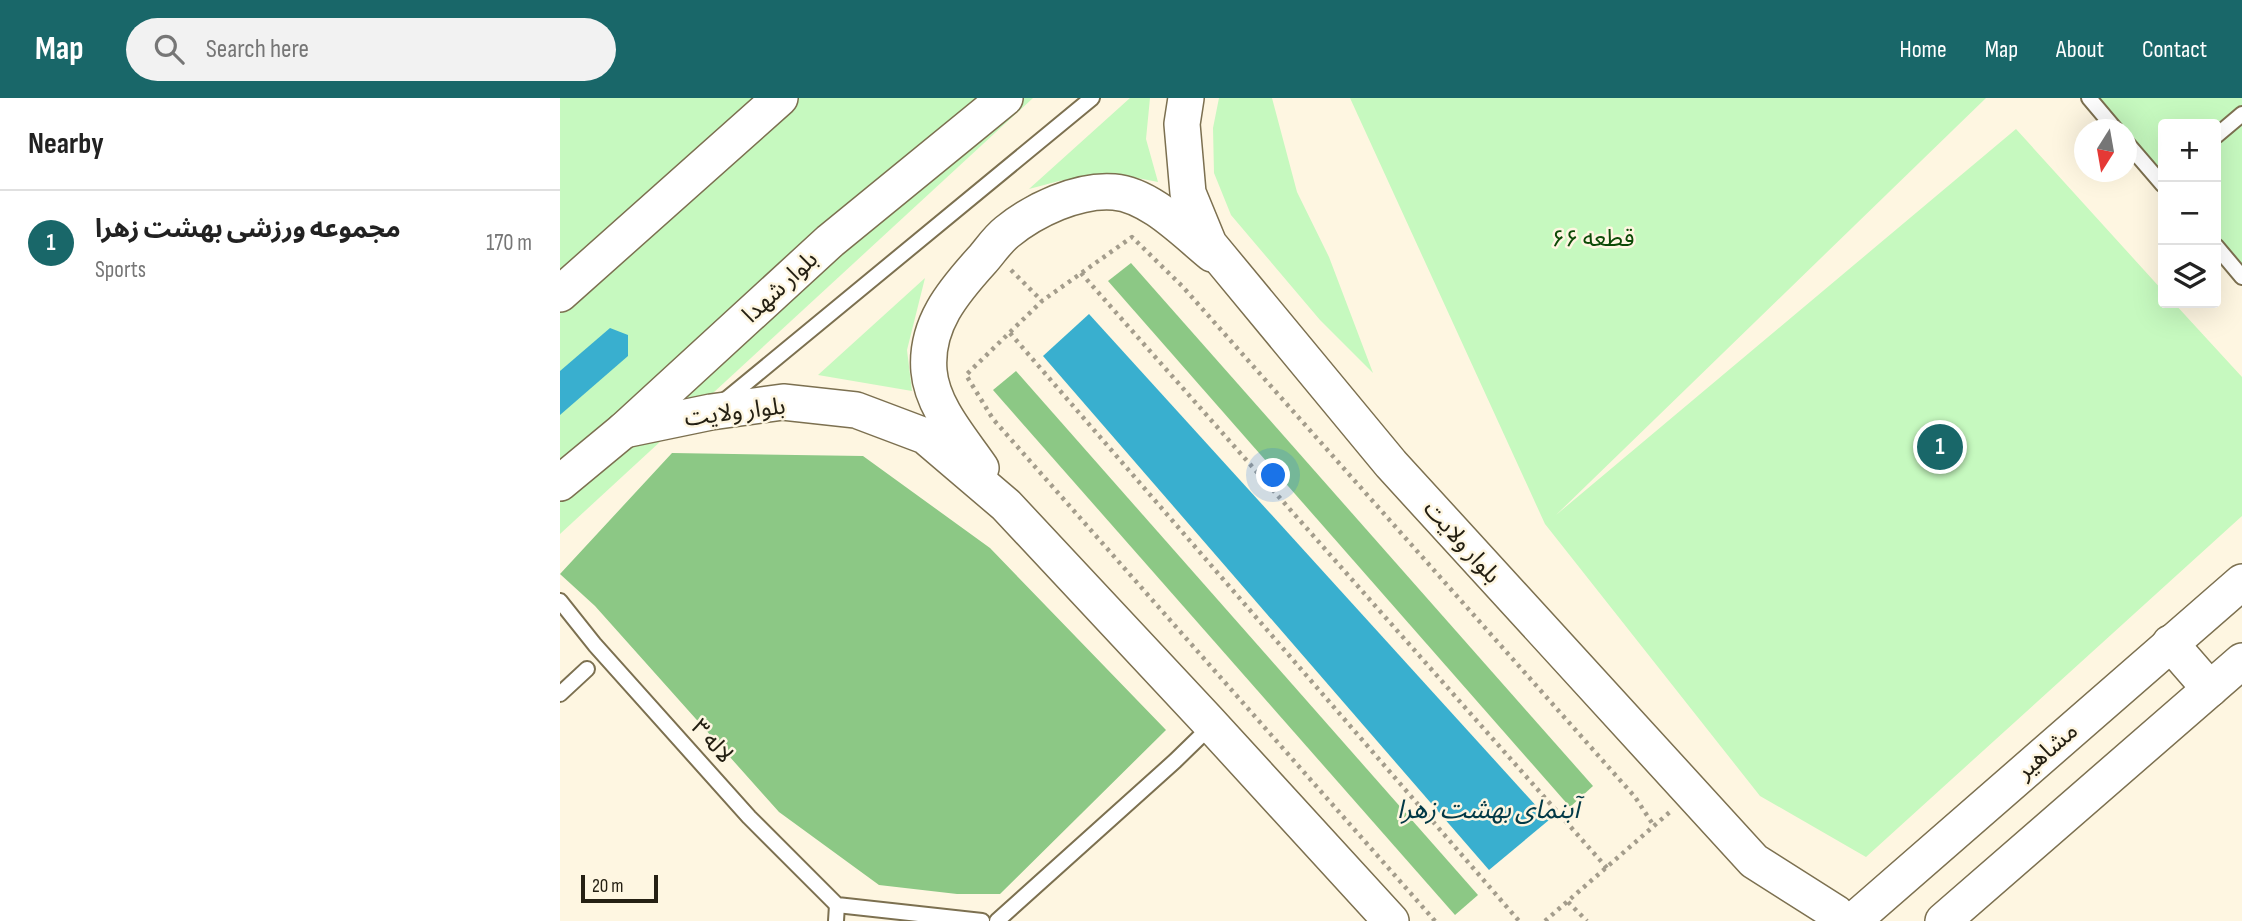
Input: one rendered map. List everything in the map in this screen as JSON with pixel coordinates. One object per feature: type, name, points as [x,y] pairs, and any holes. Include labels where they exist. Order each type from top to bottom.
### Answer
[{"type":"street","points":[[560,294],[780,98]]},
{"type":"street","name":"بلوار شهدا","points":[[560,483],[624,430],[830,241],[1005,98]]},
{"type":"street","name":"بلوار ولایت","points":[[1186,98],[1182,124],[1188,192],[1209,244],[1391,464],[1754,861],[1836,913],[1844,921]]},
{"type":"street","points":[[1006,505],[937,401],[929,373],[929,341],[938,317],[964,280],[1006,233],[1042,210],[1084,194],[1116,192],[1151,205],[1230,270]]},
{"type":"street","name":"بلوار ولایت","points":[[624,430],[711,412],[783,402],[856,410],[925,436],[1006,505],[1391,921]]},
{"type":"street","name":"مشاهیر","points":[[1853,921],[2242,582]]},
{"type":"street","points":[[2170,643],[2210,689]]},
{"type":"street","points":[[1943,921],[2242,661]]},
{"type":"lane","points":[[711,412],[1092,98]]},
{"type":"lane","points":[[2089,98],[2107,119]]},
{"type":"lane","points":[[2221,132],[2242,114]]},
{"type":"lane","points":[[2137,154],[2162,182]]},
{"type":"lane","points":[[2221,252],[2242,277]]},
{"type":"lane","name":"لاله ۳","points":[[560,601],[595,645],[749,817],[837,905]]},
{"type":"lane","points":[[560,694],[587,669]]},
{"type":"lane","points":[[997,921],[1212,725]]},
{"type":"lane","points":[[836,921],[837,905],[982,921]]},
{"type":"path","points":[[1435,921],[993,419],[966,375],[1042,301],[1132,237],[1183,287],[1617,776],[1654,826]]},
{"type":"path","points":[[991,250],[1042,301]]},
{"type":"path","points":[[1082,273],[1606,868]]},
{"type":"path","points":[[1010,333],[1519,921]]},
{"type":"path","points":[[1545,921],[1692,792]]},
{"type":"path","points":[[1568,902],[1587,921]]},
{"type":"green space","points":[[560,98],[1033,98],[560,534]]},
{"type":"green space","points":[[1130,98],[1150,98],[1146,139],[1158,182],[1112,173],[1059,181],[1029,189]]},
{"type":"green space","points":[[1219,98],[1272,98],[1297,192],[1329,257],[1373,373],[1320,320],[1231,215],[1214,173],[1213,128]]},
{"type":"green space","name":"قطعه ۶۶","points":[[1350,98],[1986,98],[1556,515],[2016,129],[2158,285],[2158,308],[2179,308],[2242,377],[2242,516],[1866,857],[1760,796],[1545,524]]},
{"type":"green space","points":[[2090,98],[2242,98],[2242,273],[2221,249],[2221,119],[2158,119],[2158,176],[2137,152],[2137,119],[2108,119]]},
{"type":"green space","points":[[1131,263],[1593,786],[1570,807],[1108,281]]},
{"type":"green space","points":[[925,278],[907,350],[912,391],[818,375]]},
{"type":"green space","points":[[1016,371],[1478,895],[1455,915],[993,390]]},
{"type":"green space","points":[[672,453],[863,456],[990,548],[1166,730],[1000,894],[957,894],[879,885],[779,812],[595,606],[560,574]]},
{"type":"water","name":"آبنمای بهشت زهرا","points":[[1089,314],[1549,820],[1489,870],[1043,356]]},
{"type":"water","points":[[610,328],[628,335],[628,356],[560,415],[560,371]]},
{"type":"place","name":"مجموعه ورزشی بهشت زهرا","points":[[1940,447]]}]
